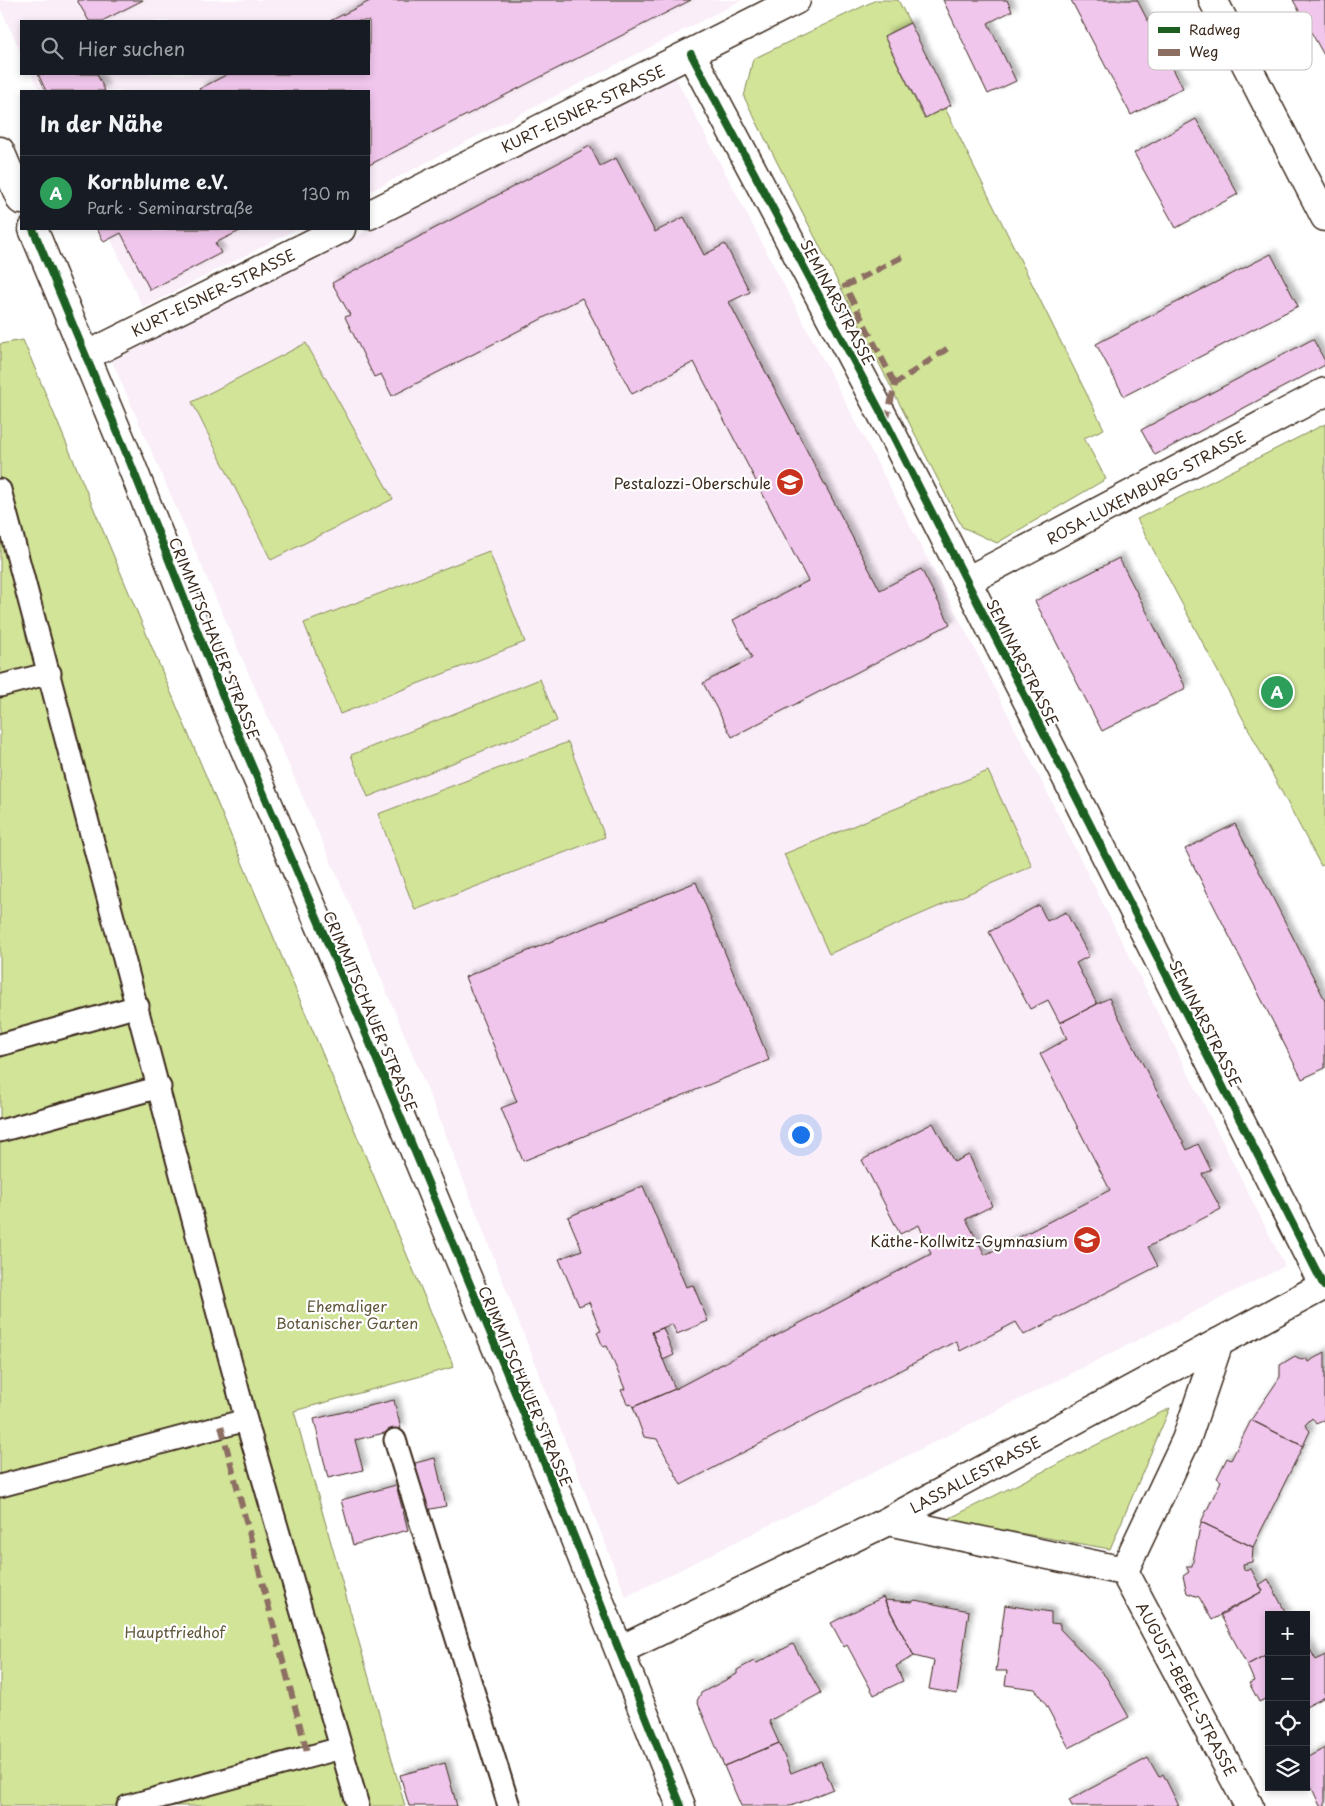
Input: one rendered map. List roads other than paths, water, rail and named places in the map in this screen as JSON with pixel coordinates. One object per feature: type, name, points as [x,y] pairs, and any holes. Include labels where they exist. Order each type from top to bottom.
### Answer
[{"type":"street","name":"KURT-EISNER-STRASSE","points":[[370,214],[796,0]]},
{"type":"street","points":[[1212,0],[1218,12]]},
{"type":"street","name":"SEMINARSTRASSE","points":[[691,54],[886,422],[1324,1285]]},
{"type":"street","points":[[1248,70],[1325,217]]},
{"type":"street","points":[[0,151],[20,198]]},
{"type":"street","name":"CRIMMITSCHAUER STRASSE","points":[[33,230],[234,724],[349,993],[620,1650],[681,1806]]},
{"type":"street","name":"KURT-EISNER-STRASSE","points":[[86,356],[339,230]]},
{"type":"street","name":"ROSA-LUXEMBURG-STRASSE","points":[[967,581],[1325,392]]},
{"type":"street","name":"LASSALLESTRASSE","points":[[620,1650],[888,1521],[1324,1285]]},
{"type":"street","points":[[888,1521],[1124,1571],[1186,1440],[1219,1342]]},
{"type":"street","name":"AUGUST-BEBEL-STRASSE","points":[[1124,1571],[1249,1806]]},
{"type":"lane","points":[[0,490],[50,672],[246,1420],[358,1806]]},
{"type":"lane","points":[[0,686],[50,672]]},
{"type":"lane","points":[[0,1045],[138,1006]]},
{"type":"lane","points":[[0,1131],[160,1088]]},
{"type":"lane","points":[[0,1486],[246,1420]]},
{"type":"lane","points":[[395,1440],[509,1806]]},
{"type":"lane","points":[[128,1806],[340,1748]]},
{"type":"place","name":"Pestalozzi-Oberschule","points":[[790,482]]},
{"type":"place","name":"Kornblume e.V.","points":[[1277,692]]},
{"type":"place","name":"Käthe-Kollwitz-Gymnasium","points":[[1087,1240]]},
{"type":"park label","name":"Ehemaliger Botanischer Garten","points":[[347,1314]]},
{"type":"park label","name":"Hauptfriedhof","points":[[175,1631]]}]
